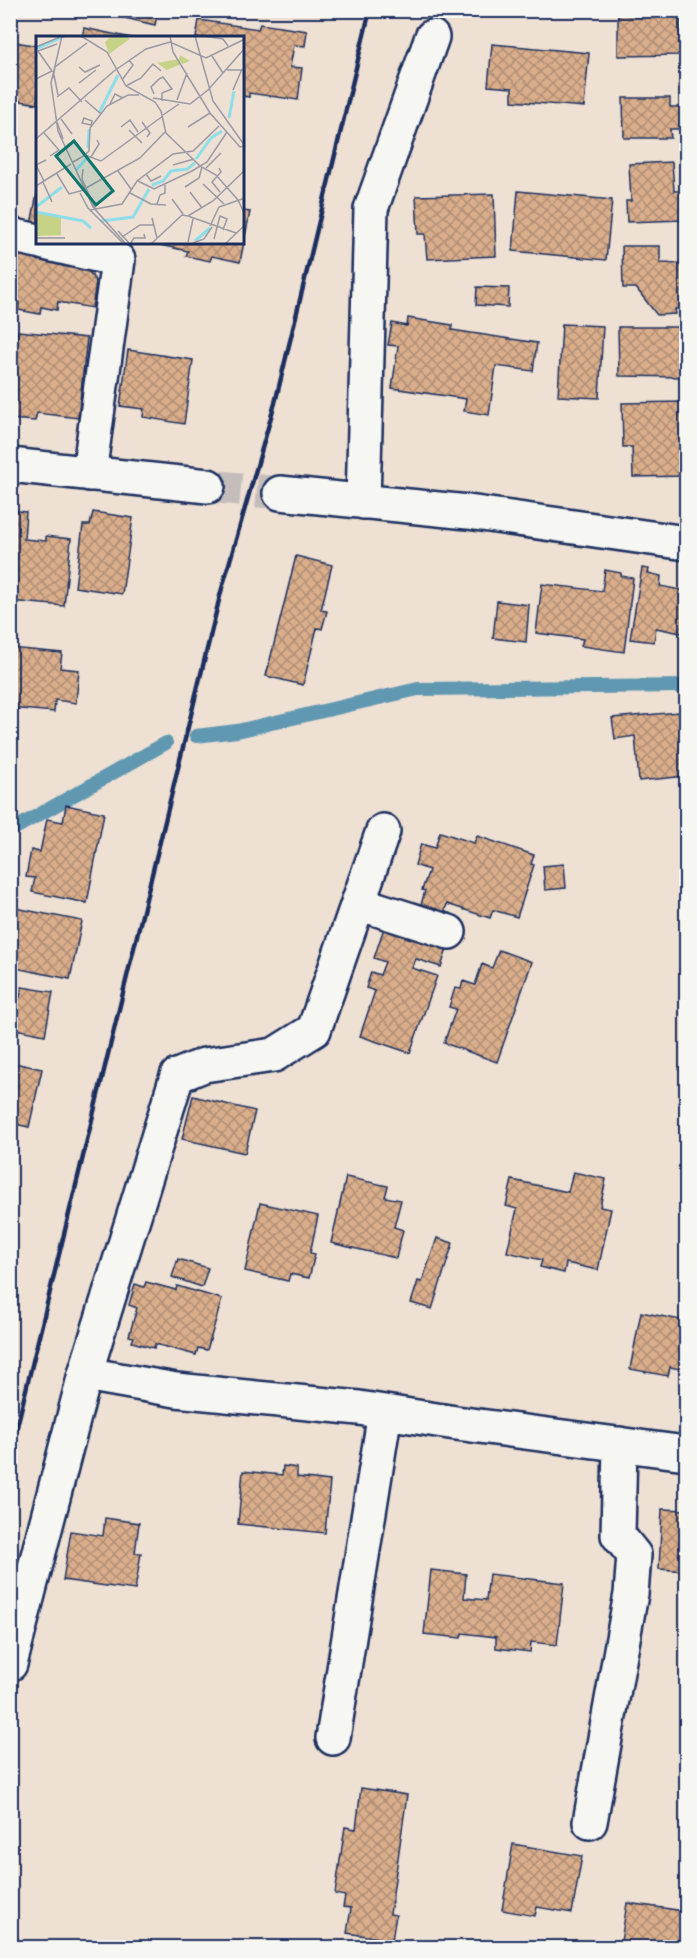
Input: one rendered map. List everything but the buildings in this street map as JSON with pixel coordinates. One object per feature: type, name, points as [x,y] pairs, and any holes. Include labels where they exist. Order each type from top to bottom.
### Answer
[{"type":"street","points":[[363,502],[371,209],[432,37]]},
{"type":"street","points":[[10,235],[36,242]]},
{"type":"street","points":[[48,244],[118,260],[89,474]]},
{"type":"street","points":[[10,465],[208,486]]},
{"type":"street","points":[[280,493],[468,512],[687,543]]},
{"type":"street","points":[[10,1664],[85,1374],[177,1076],[204,1065],[274,1055],[314,1030],[382,831]]},
{"type":"street","points":[[358,903],[449,932]]},
{"type":"street","points":[[85,1374],[176,1390],[385,1412],[687,1453]]},
{"type":"street","points":[[333,1738],[385,1412]]},
{"type":"street","points":[[590,1822],[631,1594],[634,1555],[618,1535],[620,1444]]},
{"type":"waterway","points":[[196,736],[237,731],[418,689],[686,686]]},
{"type":"waterway","points":[[10,831],[166,743]]},
{"type":"tunnel","points":[[208,486],[280,493]]},
{"type":"railway","points":[[10,1455],[221,592],[275,403],[370,10]]}]
